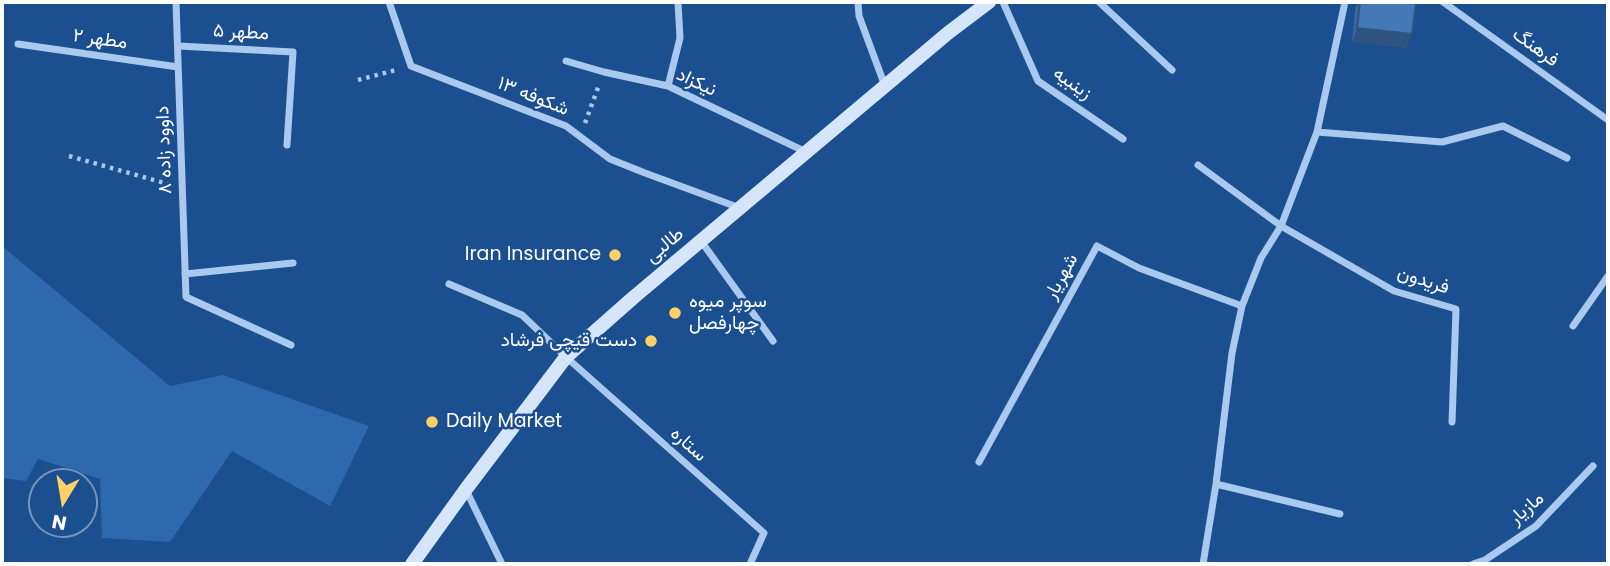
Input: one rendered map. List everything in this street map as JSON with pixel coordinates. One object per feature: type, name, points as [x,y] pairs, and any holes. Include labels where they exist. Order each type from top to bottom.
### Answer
[{"type":"main road","name":"طالبی","points":[[412,564],[566,357],[806,152],[989,2]]},
{"type":"street","name":"داوود زاده ۸","points":[[176,2],[186,297],[291,345]]},
{"type":"street","points":[[389,2],[411,66]]},
{"type":"street","points":[[668,86],[680,38],[678,2]]},
{"type":"street","points":[[858,2],[859,16],[885,86]]},
{"type":"street","name":"زینبیه","points":[[1003,2],[1038,81],[1124,139]]},
{"type":"street","points":[[1099,2],[1172,70]]},
{"type":"street","points":[[1203,564],[1232,353],[1242,306],[1261,258],[1281,226],[1317,132],[1345,2]]},
{"type":"street","name":"فرهنگ","points":[[1443,2],[1608,120]]},
{"type":"street","name":"مطهر ۲","points":[[18,44],[178,67]]},
{"type":"street","name":"مطهر ۵","points":[[178,46],[293,52],[287,145]]},
{"type":"street","name":"نیکزاد","points":[[566,61],[668,86],[806,152]]},
{"type":"street","name":"شکوفه ۱۳","points":[[411,66],[566,126],[610,159],[741,208]]},
{"type":"street","points":[[1317,132],[1442,142],[1503,126],[1567,158]]},
{"type":"street","points":[[1198,165],[1281,226]]},
{"type":"street","name":"فریدون","points":[[1281,226],[1394,291],[1456,309],[1452,422]]},
{"type":"street","points":[[701,241],[773,341]]},
{"type":"street","name":"شهریار","points":[[979,462],[1097,246],[1139,268],[1242,306]]},
{"type":"street","points":[[185,274],[293,263]]},
{"type":"street","points":[[1573,326],[1608,276]]},
{"type":"street","points":[[449,284],[522,315],[566,357]]},
{"type":"street","name":"ستاره","points":[[566,357],[764,533],[750,564]]},
{"type":"street","name":"مازیار","points":[[1473,564],[1485,560],[1536,526],[1593,466]]},
{"type":"street","points":[[1216,484],[1340,514]]},
{"type":"street","points":[[466,489],[502,564]]},
{"type":"path","points":[[358,80],[411,66]]},
{"type":"path","points":[[580,136],[604,72]]},
{"type":"path","points":[[69,156],[182,189]]},
{"type":"shaded area","points":[[2,246],[170,386],[223,375],[369,426],[330,506],[232,451],[170,542],[102,538],[98,468],[66,468],[38,459],[33,468],[28,468],[26,481],[2,478]]},
{"type":"building","points":[[1360,2],[1416,2],[1412,34],[1357,28]]},
{"type":"place","name":"Iran Insurance","points":[[615,255]]},
{"type":"place","name":"سوپر میوه چهارفصل","points":[[675,313]]},
{"type":"place","name":"دست قیچی فرشاد","points":[[651,341]]},
{"type":"place","name":"Daily Market","points":[[432,422]]}]
